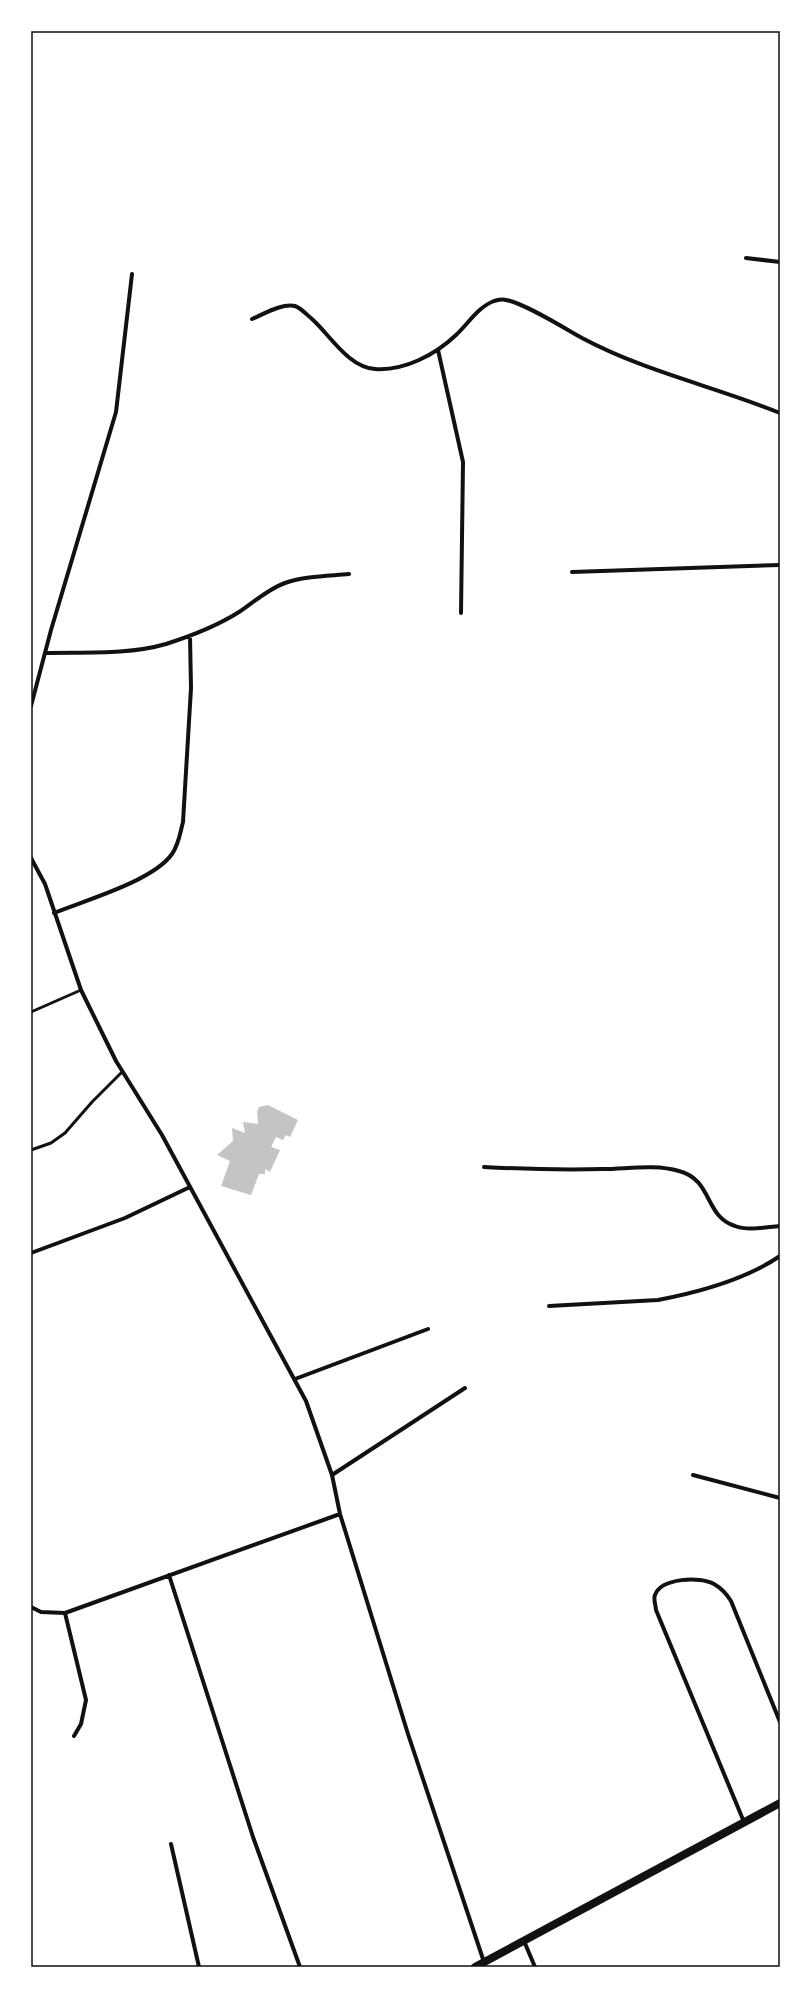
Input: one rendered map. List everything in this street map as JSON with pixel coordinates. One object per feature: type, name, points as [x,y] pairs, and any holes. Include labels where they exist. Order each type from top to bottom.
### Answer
[{"type":"main road","points":[[475,1967],[780,1803]]},
{"type":"street","points":[[746,258],[780,262]]},
{"type":"street","points":[[31,706],[45,653],[116,412],[132,274]]},
{"type":"street","points":[[252,319],[283,307],[295,306],[305,312],[348,356],[357,363],[373,369],[390,368],[424,358],[438,350],[456,335],[482,308],[494,301],[506,299],[523,306],[606,351],[636,364],[780,413]]},
{"type":"street","points":[[438,350],[463,462],[461,613]]},
{"type":"street","points":[[572,572],[780,565]]},
{"type":"street","points":[[45,653],[122,651],[166,644],[190,636],[238,612],[274,588],[286,583],[302,578],[349,574]]},
{"type":"street","points":[[54,913],[137,880],[161,866],[172,854],[178,842],[183,822],[191,688],[190,636]]},
{"type":"street","points":[[31,858],[45,884],[81,990],[122,1072],[162,1135],[306,1401],[332,1475],[340,1514],[408,1734],[484,1962]]},
{"type":"street","points":[[484,1167],[556,1170],[660,1168],[678,1170],[695,1177],[703,1187],[713,1208],[724,1221],[735,1226],[746,1228],[780,1226]]},
{"type":"street","points":[[31,1253],[125,1218],[190,1187]]},
{"type":"street","points":[[549,1306],[658,1300],[694,1293],[750,1273],[780,1256]]},
{"type":"street","points":[[295,1379],[428,1329]]},
{"type":"street","points":[[332,1475],[465,1388]]},
{"type":"street","points":[[693,1476],[780,1498]]},
{"type":"street","points":[[31,1607],[41,1612],[65,1613],[340,1514]]},
{"type":"street","points":[[169,1575],[253,1836],[300,1967]]},
{"type":"street","points":[[744,1823],[656,1610],[654,1596],[658,1589],[664,1584],[683,1579],[712,1582],[725,1592],[731,1601],[780,1722]]},
{"type":"street","points":[[65,1613],[86,1700],[82,1724],[74,1736]]},
{"type":"street","points":[[171,1844],[200,1967]]},
{"type":"street","points":[[524,1941],[535,1967]]},
{"type":"lane","points":[[31,1012],[81,990]]},
{"type":"lane","points":[[31,1150],[51,1142],[65,1133],[92,1102],[122,1072]]},
{"type":"building","points":[[268,1105],[298,1120],[290,1137],[286,1135],[283,1140],[276,1137],[271,1147],[280,1150],[270,1172],[265,1169],[265,1174],[259,1174],[251,1195],[221,1186],[230,1161],[217,1155],[233,1141],[232,1128],[245,1133],[243,1122],[258,1124],[257,1112],[259,1107]]}]
